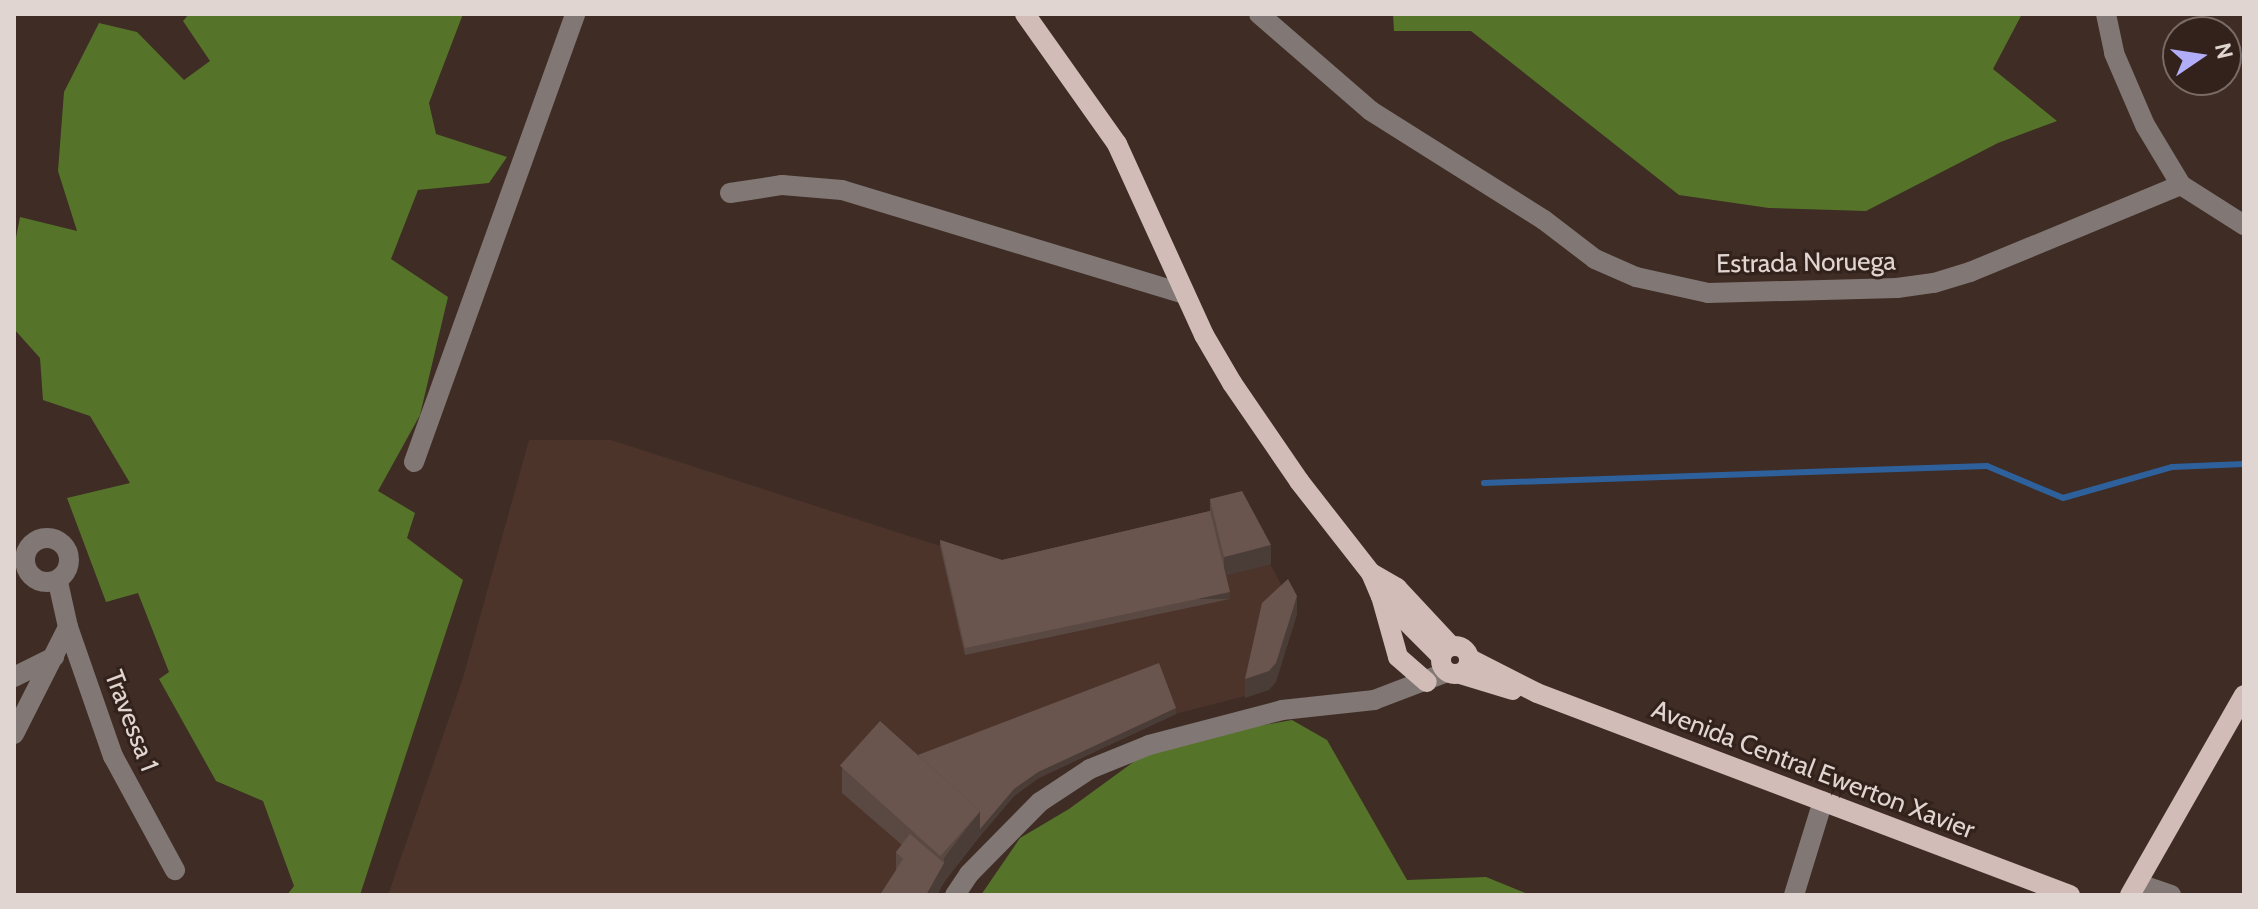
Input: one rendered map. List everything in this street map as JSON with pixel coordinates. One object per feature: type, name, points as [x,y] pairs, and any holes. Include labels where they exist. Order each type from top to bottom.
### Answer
[{"type":"main road","name":"Avenida Central Ewerton Xavier","points":[[1025,14],[1117,144],[1184,294],[1232,383],[1299,481],[1371,573],[1381,596],[1454,661],[1517,691],[1537,693],[2070,895]]},
{"type":"main road","name":"Avenida Central Ewerton Xavier","points":[[1371,573],[1397,588],[1454,661]]},
{"type":"main road","points":[[1381,596],[1398,657],[1427,682]]},
{"type":"main road","points":[[2135,890],[2244,695]]},
{"type":"street","points":[[414,462],[575,14]]},
{"type":"street","name":"Estrada Noruega","points":[[1259,14],[1371,111],[1544,220],[1595,259],[1636,277],[1708,293],[1897,288],[1934,283],[1970,272],[2181,185]]},
{"type":"street","points":[[2106,14],[2114,53],[2139,111],[2181,185],[2244,225]]},
{"type":"street","points":[[730,193],[782,185],[842,190],[1184,294]]},
{"type":"street","name":"Travessa 1","points":[[58,582],[68,627],[113,756],[175,870]]},
{"type":"street","points":[[14,734],[68,627]]},
{"type":"street","points":[[14,677],[54,657]]},
{"type":"street","points":[[955,895],[969,874],[1040,802],[1090,769],[1149,745],[1282,710],[1374,700],[1427,682],[1454,661]]},
{"type":"street","points":[[1794,895],[1823,801]]},
{"type":"street","points":[[2135,890],[2171,895]]},
{"type":"shaded area","points":[[529,440],[611,440],[1002,566],[1242,510],[1297,615],[1276,682],[1269,690],[1171,715],[1038,779],[1014,796],[960,859],[936,895],[388,895],[463,678]]},
{"type":"green space","points":[[189,14],[463,14],[429,103],[436,134],[507,157],[489,183],[418,190],[391,259],[448,297],[420,415],[378,491],[415,513],[407,538],[463,580],[360,895],[287,895],[294,886],[263,801],[216,781],[159,679],[169,672],[138,593],[106,602],[67,498],[130,483],[90,416],[43,400],[40,358],[14,329],[14,248],[20,217],[77,231],[58,171],[64,92],[99,23],[137,32],[184,80],[210,61],[183,21]]},
{"type":"green space","points":[[1393,14],[2022,14],[1993,69],[2057,121],[1998,143],[1866,211],[1769,208],[1679,195],[1471,31],[1394,31]]},
{"type":"green space","points":[[1292,720],[1327,740],[1407,880],[1486,877],[1530,895],[981,895],[1020,838],[1069,809],[1143,755],[1207,735]]},
{"type":"building","points":[[1242,491],[1271,545],[1224,557],[1210,499]]},
{"type":"building","points":[[1210,511],[1230,592],[965,648],[940,540],[1002,560]]},
{"type":"building","points":[[1288,579],[1297,596],[1276,663],[1269,671],[1245,679],[1262,603]]},
{"type":"building","points":[[1159,663],[1176,708],[1038,772],[1014,789],[980,829],[980,811],[918,755]]},
{"type":"building","points":[[880,721],[980,811],[940,856],[840,766]]},
{"type":"building","points":[[910,834],[944,863],[926,895],[880,895],[903,859],[896,852]]},
{"type":"waterway","points":[[1484,483],[1987,466],[2063,498],[2172,467],[2244,464]]}]
